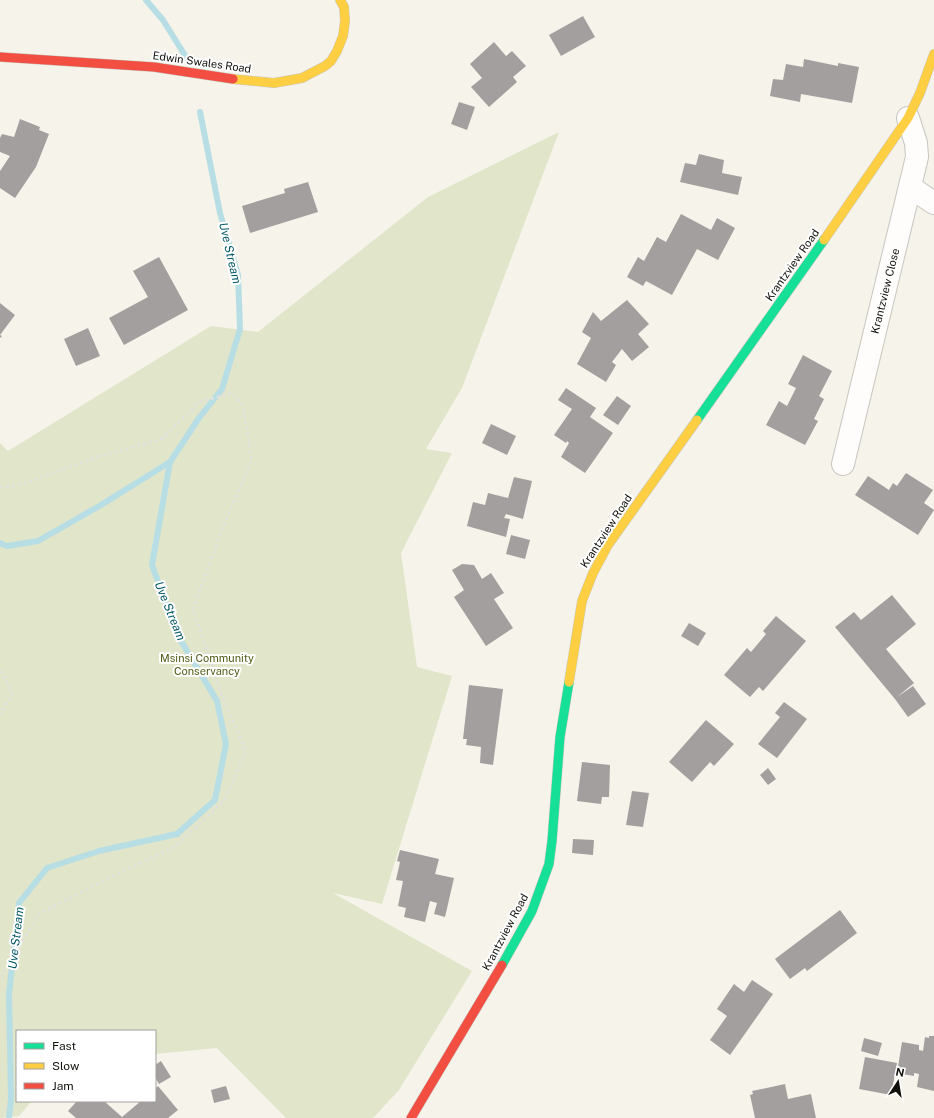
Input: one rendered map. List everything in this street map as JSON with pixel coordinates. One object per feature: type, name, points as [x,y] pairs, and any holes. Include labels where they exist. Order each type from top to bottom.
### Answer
[{"type":"street","name":"Edwin Swales Road","points":[[0,57],[154,67],[233,79],[274,82],[302,78],[325,66],[331,61],[337,51],[343,36],[345,21],[344,7],[340,0]]},
{"type":"street","name":"Krantzview Road","points":[[411,1118],[515,943],[540,893],[549,864],[560,737],[576,636],[582,602],[588,581],[597,562],[908,118],[920,93],[934,54]]},
{"type":"street","name":"Krantzview Close","points":[[843,464],[917,157],[916,143],[908,118]]},
{"type":"street","points":[[910,187],[934,203]]},
{"type":"path","points":[[0,487],[16,486],[97,457],[162,438],[199,402],[232,393],[242,405],[252,460],[224,524],[193,609],[220,692],[246,752],[225,799],[176,846],[39,914],[0,978]]},
{"type":"path","points":[[0,672],[3,674],[12,695],[0,714]]},
{"type":"green space","name":"Msinsi Community Conservancy","points":[[559,132],[462,388],[426,449],[452,453],[401,553],[417,667],[452,676],[382,904],[333,893],[472,971],[399,1090],[373,1118],[286,1118],[217,1048],[156,1054],[156,1030],[16,1030],[16,1102],[31,1102],[19,1116],[0,1118],[0,443],[8,451],[211,326],[258,332],[428,197]]},
{"type":"building","points":[[583,16],[595,37],[561,56],[549,35]]},
{"type":"building","points":[[494,42],[506,56],[512,51],[526,66],[513,77],[517,82],[489,107],[471,87],[482,78],[470,64]]},
{"type":"building","points":[[804,59],[838,66],[838,63],[859,67],[852,103],[801,94],[800,102],[770,96],[773,79],[783,80],[786,64],[803,67]]},
{"type":"building","points":[[459,102],[475,107],[467,130],[451,124]]},
{"type":"building","points":[[20,119],[40,127],[39,130],[49,134],[36,167],[15,198],[0,188],[0,171],[10,156],[0,152],[0,138],[2,134],[14,137]]},
{"type":"building","points":[[699,154],[724,160],[722,173],[742,177],[738,195],[680,182],[685,163],[696,165]]},
{"type":"building","points":[[308,182],[318,212],[250,233],[242,206],[285,193],[284,189]]},
{"type":"building","points":[[681,214],[711,230],[717,218],[735,228],[718,260],[697,249],[672,295],[646,281],[643,286],[627,277],[638,257],[644,261],[657,237],[666,242]]},
{"type":"building","points":[[159,257],[188,310],[124,345],[109,318],[148,297],[133,271]]},
{"type":"building","points":[[627,300],[649,324],[638,334],[649,347],[632,361],[622,349],[612,362],[616,365],[606,382],[577,364],[591,338],[582,332],[593,312],[601,321]]},
{"type":"building","points":[[0,303],[15,315],[0,335]]},
{"type":"building","points":[[88,328],[100,356],[76,366],[64,339]]},
{"type":"building","points":[[803,355],[832,371],[819,396],[824,399],[814,419],[818,421],[805,445],[766,425],[779,401],[787,406],[796,388],[788,384]]},
{"type":"building","points":[[566,388],[596,408],[590,417],[613,433],[585,473],[561,457],[569,443],[567,441],[566,443],[554,435],[572,409],[558,400]]},
{"type":"building","points":[[617,396],[631,406],[618,425],[603,415]]},
{"type":"building","points":[[491,424],[516,436],[507,455],[482,443]]},
{"type":"building","points":[[906,473],[933,490],[924,503],[934,510],[918,535],[855,495],[868,476],[889,490],[893,483],[897,486]]},
{"type":"building","points":[[514,477],[532,481],[523,519],[506,514],[504,518],[510,519],[506,537],[467,526],[473,502],[485,505],[488,493],[508,498]]},
{"type":"building","points":[[511,535],[530,540],[525,559],[506,554]]},
{"type":"building","points":[[462,564],[474,565],[482,579],[491,573],[504,593],[494,599],[513,628],[486,646],[454,597],[464,590],[452,570]]},
{"type":"building","points":[[892,595],[916,624],[886,649],[914,683],[897,697],[913,686],[926,704],[908,717],[895,699],[835,627],[854,612],[861,620]]},
{"type":"building","points":[[776,616],[806,641],[763,691],[759,687],[750,697],[724,675],[747,648],[751,652],[766,634],[763,631]]},
{"type":"building","points":[[689,623],[706,633],[698,646],[681,636]]},
{"type":"building","points":[[469,685],[503,689],[493,765],[480,763],[481,747],[466,745],[467,739],[463,739]]},
{"type":"building","points":[[784,702],[807,719],[777,758],[758,744],[780,717],[775,713]]},
{"type":"building","points":[[706,720],[734,744],[714,766],[710,762],[692,782],[669,762]]},
{"type":"building","points":[[582,762],[610,765],[609,797],[602,797],[601,804],[577,801]]},
{"type":"building","points":[[768,768],[776,779],[768,785],[760,775]]},
{"type":"building","points":[[632,791],[649,793],[643,827],[626,825]]},
{"type":"building","points":[[573,839],[594,840],[593,855],[572,853]]},
{"type":"building","points":[[400,850],[439,859],[435,874],[454,878],[445,917],[434,914],[437,903],[430,901],[425,922],[404,917],[406,908],[398,906],[403,881],[396,880],[400,862],[397,861]]},
{"type":"building","points":[[840,910],[857,933],[807,971],[805,968],[790,979],[775,959]]},
{"type":"building","points":[[752,980],[773,994],[730,1055],[710,1040],[727,1016],[717,1009],[734,984],[744,992]]},
{"type":"building","points":[[929,1036],[934,1036],[934,1091],[917,1087],[919,1074],[914,1073],[914,1076],[897,1073],[902,1042],[919,1045],[919,1050],[923,1051],[925,1037],[929,1038]]},
{"type":"building","points":[[864,1038],[882,1043],[878,1056],[861,1051]]},
{"type":"building","points":[[865,1057],[897,1063],[891,1095],[859,1089]]},
{"type":"building","points":[[161,1061],[171,1077],[159,1084],[156,1079],[156,1064]]},
{"type":"building","points":[[785,1084],[788,1099],[811,1094],[816,1118],[755,1118],[750,1095],[753,1094],[752,1091]]},
{"type":"building","points":[[158,1086],[178,1110],[168,1118],[76,1118],[68,1111],[76,1102],[105,1102],[122,1117],[140,1102],[156,1102],[156,1088]]},
{"type":"building","points":[[226,1086],[230,1099],[214,1103],[211,1090]]},
{"type":"waterway","name":"Uve Stream","points":[[146,0],[163,20],[189,62]]},
{"type":"waterway","name":"Uve Stream","points":[[9,1118],[11,1099],[9,994],[19,903],[47,868],[99,851],[177,834],[215,800],[226,744],[217,701],[178,636],[152,565],[170,462],[199,418],[222,389],[240,329],[238,275],[220,213],[200,112]]},
{"type":"waterway","points":[[0,543],[7,546],[38,541],[101,505],[170,462]]},
{"type":"traffic: fast","points":[[697,420],[824,240]]},
{"type":"traffic: fast","points":[[502,965],[532,911],[549,864],[560,737],[569,682]]},
{"type":"traffic: slow","points":[[233,79],[274,83],[302,78],[325,66],[331,61],[343,36],[345,21],[344,7],[340,0]]},
{"type":"traffic: slow","points":[[824,240],[908,118],[920,93],[934,54]]},
{"type":"traffic: slow","points":[[569,682],[582,601],[593,573],[608,545],[697,420]]},
{"type":"traffic: jam","points":[[0,57],[154,67],[233,79]]},
{"type":"traffic: jam","points":[[411,1118],[502,965]]}]
